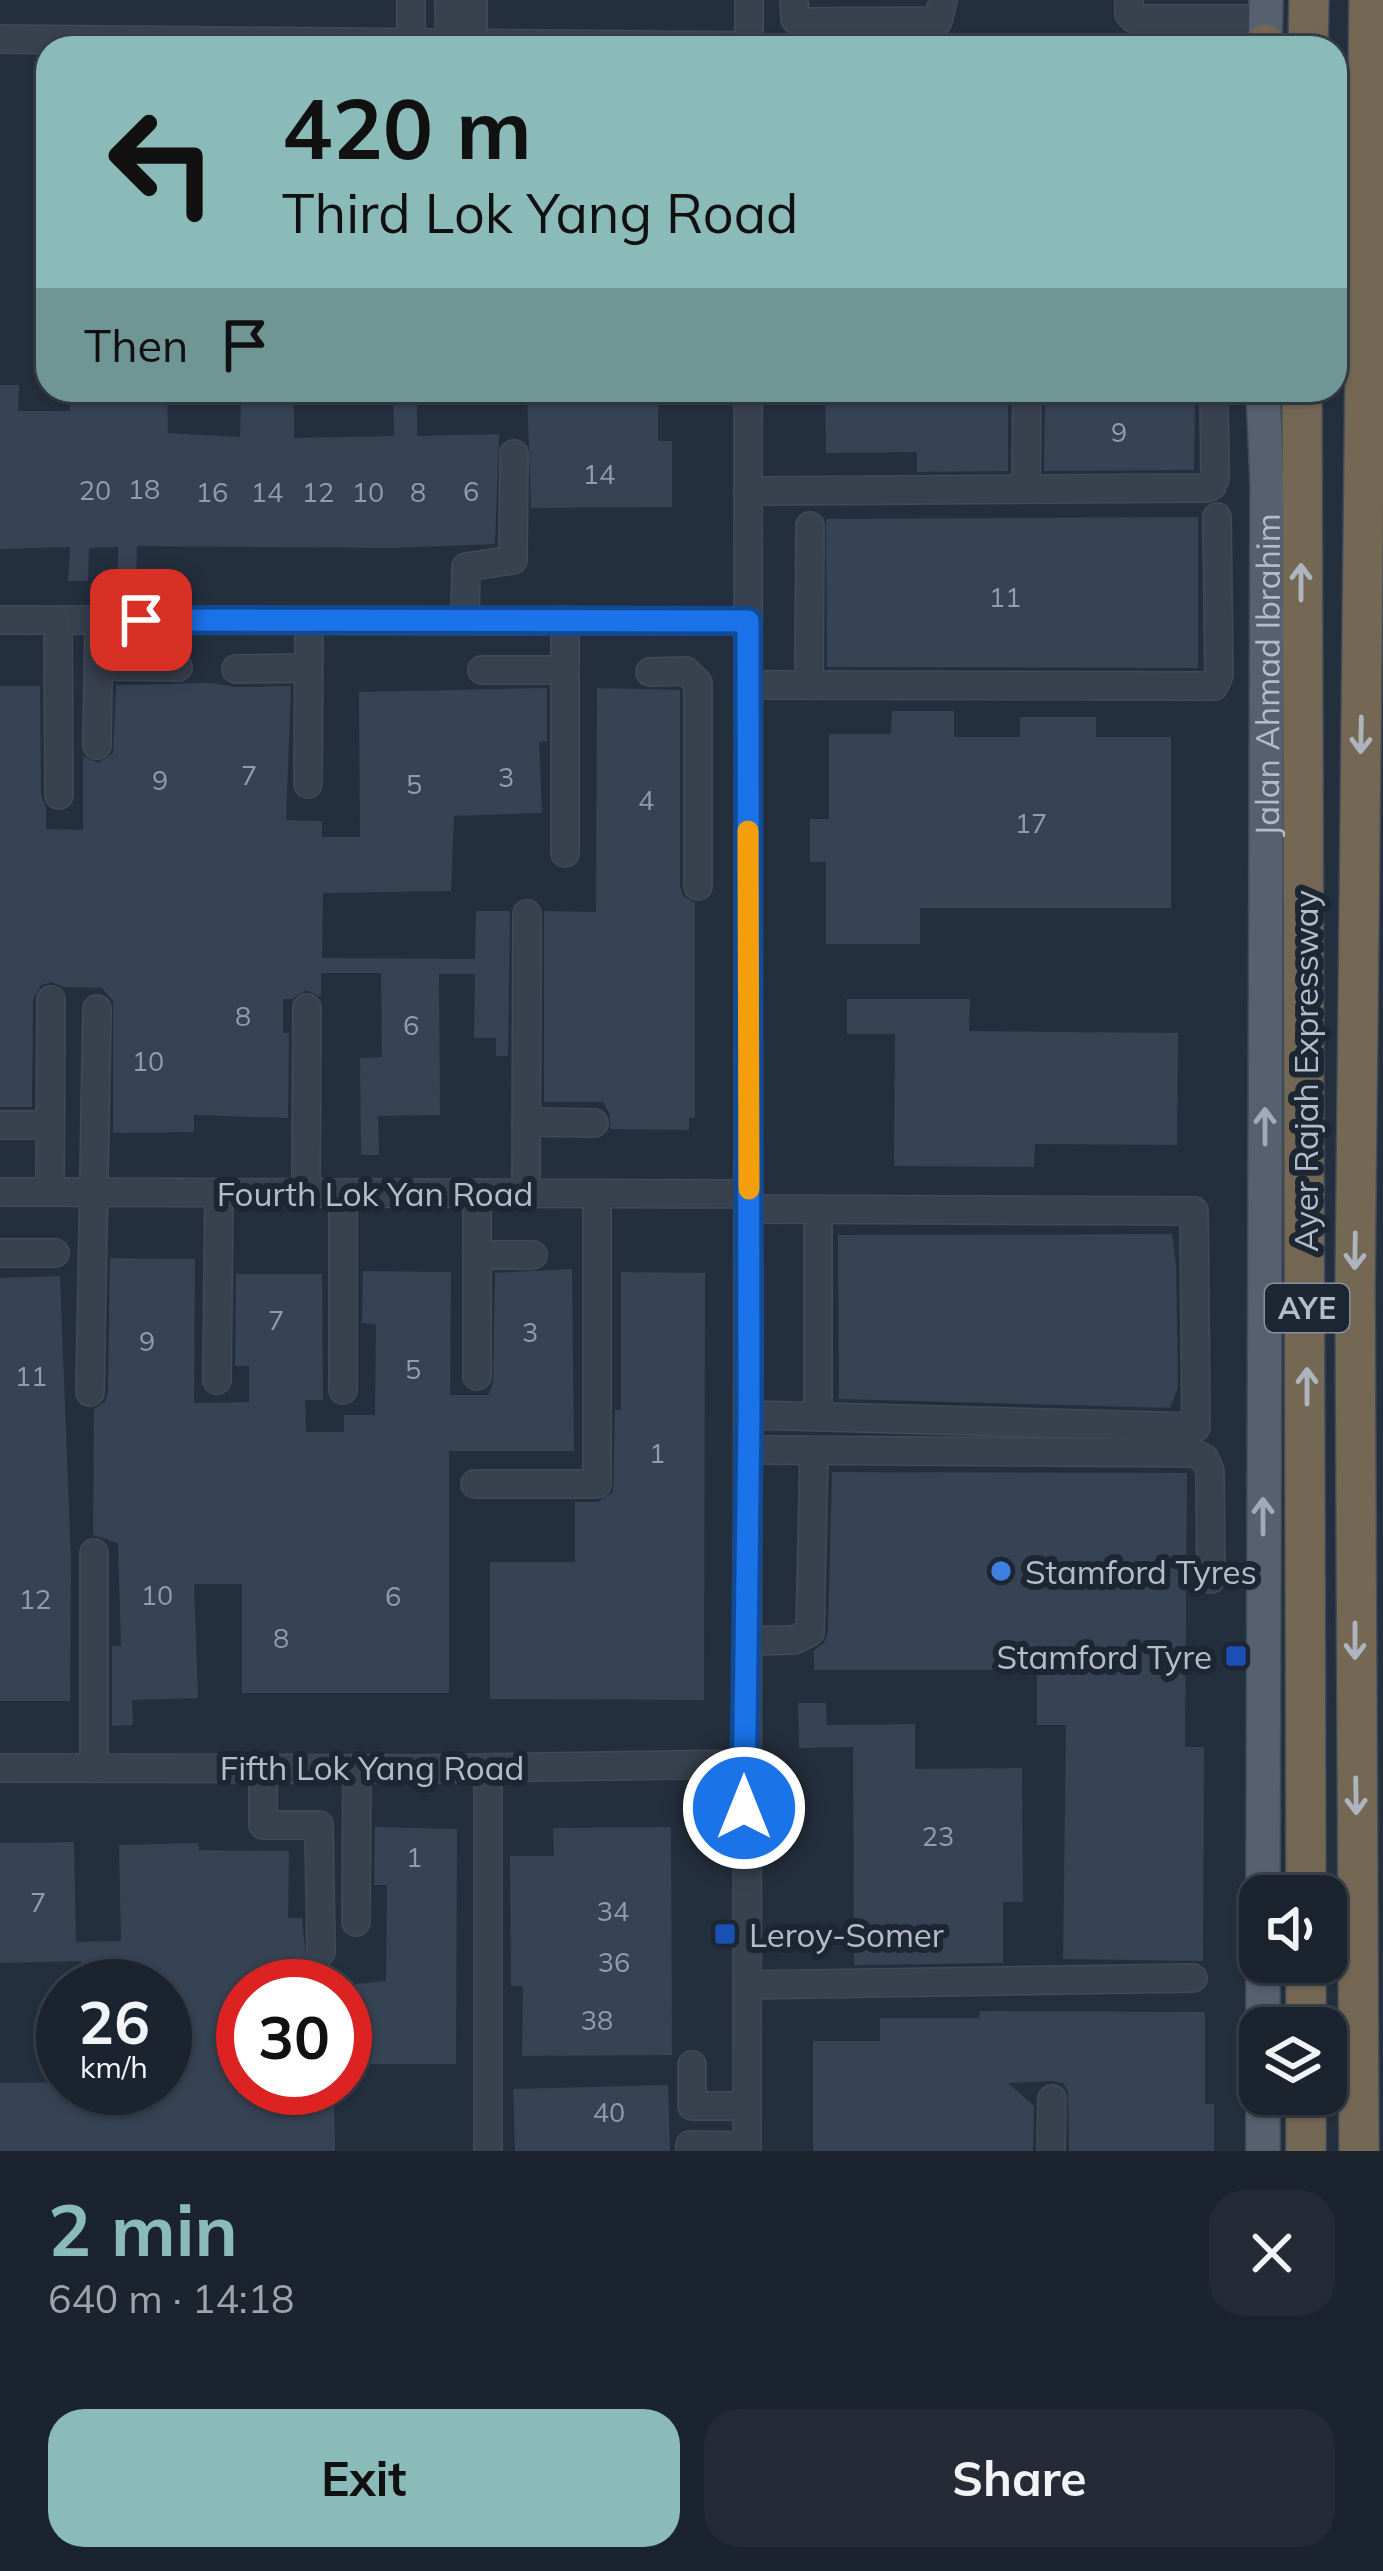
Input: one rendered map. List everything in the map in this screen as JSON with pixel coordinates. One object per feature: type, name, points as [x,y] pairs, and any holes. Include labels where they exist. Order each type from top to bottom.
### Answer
[{"type":"highway","points":[[1308,36],[1309,0]]},
{"type":"highway","name":"Ayer Rajah Expressway","points":[[1359,2151],[1355,1288],[1369,0]]},
{"type":"highway","points":[[1284,402],[1288,444],[1300,470]]},
{"type":"highway","name":"Ayer Rajah Expressway","points":[[1302,402],[1306,1875]]},
{"type":"highway","points":[[1306,2115],[1306,2151]]},
{"type":"main road","name":"Jalan Ahmad Ibrahim","points":[[1263,402],[1267,556],[1263,1875]]},
{"type":"main road","points":[[1263,2115],[1263,2151]]},
{"type":"street","points":[[411,0],[411,36]]},
{"type":"street","points":[[449,0],[459,36]]},
{"type":"street","points":[[463,36],[473,0]]},
{"type":"street","points":[[749,0],[749,36]]},
{"type":"street","points":[[794,0],[795,19],[802,22],[938,21],[943,0]]},
{"type":"street","points":[[1129,0],[1134,19],[1185,9],[1219,9],[1266,32]]},
{"type":"street","points":[[0,39],[36,40]]},
{"type":"street","points":[[690,2151],[690,2145],[747,2148],[748,402]]},
{"type":"street","points":[[1026,489],[1027,402]]},
{"type":"street","points":[[748,491],[1212,486],[1214,402]]},
{"type":"street","points":[[465,620],[466,567],[513,560],[514,454]]},
{"type":"street","points":[[748,685],[1214,686],[1219,675],[1217,517]]},
{"type":"street","points":[[809,685],[810,526]]},
{"type":"street","points":[[0,620],[748,621]]},
{"type":"street","points":[[58,620],[59,795]]},
{"type":"street","points":[[97,745],[100,620]]},
{"type":"street","points":[[565,620],[565,853]]},
{"type":"street","points":[[308,784],[309,621]]},
{"type":"street","points":[[98,666],[178,667]]},
{"type":"street","points":[[236,668],[308,668]]},
{"type":"street","points":[[482,670],[565,670]]},
{"type":"street","points":[[650,672],[686,671],[697,680],[698,886]]},
{"type":"street","points":[[698,825],[748,824]]},
{"type":"street","points":[[526,1193],[527,914]]},
{"type":"street","points":[[50,1192],[51,1000]]},
{"type":"street","points":[[306,1192],[307,1008]]},
{"type":"street","points":[[90,1392],[97,1009]]},
{"type":"street","points":[[526,1122],[594,1123]]},
{"type":"street","points":[[0,1126],[50,1125]]},
{"type":"street","name":"Fourth Lok Yan Road","points":[[0,1192],[597,1193],[818,1209],[1194,1211],[1196,1427],[818,1417]]},
{"type":"street","points":[[217,1380],[219,1192]]},
{"type":"street","points":[[343,1193],[343,1390]]},
{"type":"street","points":[[476,1193],[477,1376]]},
{"type":"street","points":[[475,1484],[598,1484],[597,1193]]},
{"type":"street","points":[[749,1415],[818,1417],[818,1209]]},
{"type":"street","points":[[0,1253],[55,1253]]},
{"type":"street","points":[[476,1255],[533,1255]]},
{"type":"street","points":[[748,1450],[1194,1453],[1205,1459],[1210,1471],[1211,1579]]},
{"type":"street","points":[[748,1641],[794,1640],[810,1631],[814,1451]]},
{"type":"street","points":[[94,1553],[94,1768]]},
{"type":"street","name":"Fifth Lok Yang Road","points":[[0,1768],[744,1764]]},
{"type":"street","points":[[263,1768],[263,1825],[319,1825],[321,1952]]},
{"type":"street","points":[[356,1922],[357,1768]]},
{"type":"street","points":[[488,1768],[488,2151]]},
{"type":"street","points":[[747,1985],[1193,1978]]},
{"type":"street","points":[[692,2065],[692,2106],[747,2106]]},
{"type":"street","points":[[1052,2098],[1052,2151]]},
{"type":"building","points":[[0,385],[19,385],[18,411],[70,411],[70,402],[167,402],[168,433],[240,437],[241,402],[294,402],[294,438],[394,436],[393,402],[417,402],[417,436],[499,434],[495,544],[137,546],[136,582],[118,581],[118,547],[89,548],[88,581],[68,581],[70,547],[0,549]]},
{"type":"building","points":[[527,402],[658,402],[658,441],[672,441],[672,507],[531,508]]},
{"type":"building","points":[[825,402],[1008,402],[1008,471],[917,472],[917,452],[826,453]]},
{"type":"building","points":[[1045,402],[1195,402],[1194,470],[1044,471]]},
{"type":"building","points":[[1198,517],[1198,668],[827,667],[826,519]]},
{"type":"building","points":[[116,685],[291,686],[286,820],[322,821],[322,837],[360,837],[359,692],[547,688],[547,741],[539,742],[542,813],[454,816],[451,891],[323,893],[322,958],[475,959],[476,911],[510,911],[508,1056],[496,1056],[496,1038],[474,1038],[475,974],[439,974],[440,1115],[378,1116],[379,1155],[361,1155],[360,1058],[382,1057],[381,973],[321,973],[321,997],[306,990],[283,999],[283,1033],[289,1033],[288,1118],[194,1115],[194,1132],[113,1133],[113,1001],[102,988],[63,987],[52,982],[41,985],[33,999],[32,1107],[0,1107],[0,686],[40,686],[46,829],[83,830],[83,756],[98,763],[113,753]]},
{"type":"building","points":[[597,688],[680,690],[680,886],[683,896],[695,903],[695,1118],[689,1118],[689,1130],[610,1129],[603,1102],[544,1102],[544,911],[596,912]]},
{"type":"building","points":[[892,711],[954,711],[954,737],[1020,737],[1020,717],[1096,717],[1096,737],[1171,737],[1171,908],[920,908],[920,944],[826,944],[826,862],[810,862],[810,819],[829,819],[829,734],[891,734]]},
{"type":"building","points":[[847,999],[970,999],[969,1031],[1178,1033],[1177,1145],[1035,1144],[1034,1167],[894,1166],[895,1034],[847,1034]]},
{"type":"building","points":[[1172,1234],[1178,1387],[1170,1408],[839,1399],[838,1235]]},
{"type":"building","points":[[110,1258],[195,1259],[194,1403],[249,1402],[249,1366],[235,1366],[236,1274],[322,1274],[323,1400],[305,1400],[306,1432],[344,1432],[344,1415],[375,1415],[376,1324],[362,1323],[363,1271],[451,1272],[450,1395],[488,1395],[493,1384],[495,1273],[572,1269],[574,1451],[449,1451],[449,1693],[242,1693],[242,1584],[194,1584],[198,1698],[132,1700],[133,1725],[112,1726],[112,1646],[121,1646],[118,1543],[93,1535],[94,1409],[105,1402],[108,1392]]},
{"type":"building","points":[[621,1272],[705,1273],[704,1700],[490,1699],[490,1562],[575,1562],[575,1502],[598,1502],[613,1492],[615,1410],[621,1410]]},
{"type":"building","points":[[60,1276],[71,1560],[70,1701],[0,1701],[0,1278]]},
{"type":"building","name":"Stamford Tyres","points":[[832,1472],[1187,1473],[1185,1747],[1204,1747],[1203,1961],[1063,1959],[1066,1725],[1037,1725],[1037,1670],[814,1670],[814,1650],[828,1632]]},
{"type":"building","points":[[798,1703],[826,1703],[827,1725],[915,1724],[915,1769],[1022,1768],[1023,1902],[1003,1902],[1003,1963],[854,1965],[853,1747],[799,1748]]},
{"type":"building","points":[[375,1827],[457,1829],[456,2064],[372,2064],[372,1982],[386,1981],[387,1885],[374,1885]]},
{"type":"building","points":[[671,1827],[672,2055],[522,2056],[523,1986],[511,1986],[510,1856],[554,1856],[553,1828]]},
{"type":"building","points":[[74,1842],[76,1942],[121,1941],[119,1845],[198,1843],[199,1850],[289,1851],[288,1918],[302,1918],[306,1959],[216,1959],[216,2115],[334,2115],[335,2151],[0,2151],[0,2083],[36,2082],[36,2115],[192,2115],[192,1959],[0,1963],[0,1843]]},
{"type":"building","points":[[980,2011],[1205,2012],[1205,2104],[1214,2104],[1214,2151],[1069,2151],[1068,2091],[1063,2083],[1051,2081],[1008,2083],[1034,2106],[1033,2151],[813,2151],[813,2041],[880,2041],[880,2018],[979,2018]]},
{"type":"building","points":[[668,2085],[670,2151],[515,2151],[513,2089]]},
{"type":"slow traffic","points":[[748,831],[749,1189]]},
{"type":"place","name":"Stamford Tyres","points":[[1001,1571]]},
{"type":"place","name":"Stamford Tyre","points":[[1236,1656]]},
{"type":"place","name":"Leroy-Somer","points":[[725,1934]]},
{"type":"route","points":[[141,620],[748,621],[749,1415],[744,1808]]}]
